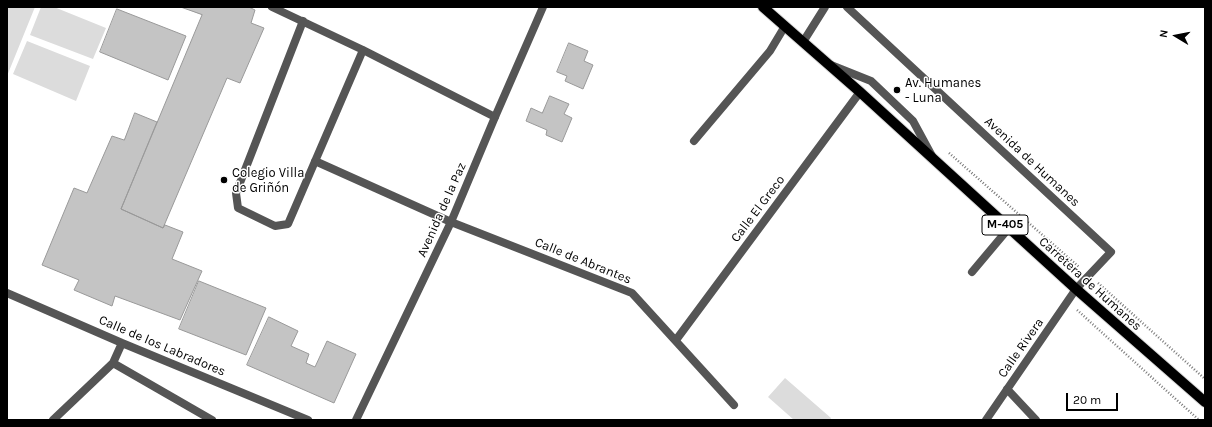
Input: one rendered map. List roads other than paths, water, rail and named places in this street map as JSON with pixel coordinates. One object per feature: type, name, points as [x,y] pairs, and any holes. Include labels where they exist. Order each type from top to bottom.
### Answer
[{"type":"main road","name":"Carretera de Humanes","points":[[763,7],[860,92],[1076,290],[1205,402]]},
{"type":"street","points":[[272,7],[362,50],[495,117]]},
{"type":"street","name":"Avenida de la Paz","points":[[356,420],[451,222],[495,117],[544,7]]},
{"type":"street","points":[[803,42],[825,7]]},
{"type":"street","name":"Avenida de Humanes","points":[[847,7],[1111,252],[1076,290]]},
{"type":"street","points":[[303,21],[236,193],[238,208],[275,226],[288,224],[362,50]]},
{"type":"street","points":[[694,141],[770,51],[785,26]]},
{"type":"street","points":[[827,63],[871,81],[913,121],[934,160]]},
{"type":"street","name":"Calle El Greco","points":[[676,340],[860,92]]},
{"type":"street","name":"Calle de Abrantes","points":[[315,161],[451,222],[632,293],[734,405]]},
{"type":"street","points":[[972,272],[1009,228]]},
{"type":"street","name":"Calle Rivera","points":[[986,420],[1076,290]]},
{"type":"street","name":"Calle de los Labradores","points":[[7,293],[122,343],[308,420]]},
{"type":"street","points":[[53,420],[113,363],[122,343]]},
{"type":"street","points":[[113,363],[212,420]]},
{"type":"street","points":[[1007,389],[1036,420]]},
{"type":"place","name":"Av. Humanes - Luna","points":[[897,90]]},
{"type":"place","name":"Colegio Villa de Griñón","points":[[224,180]]}]
